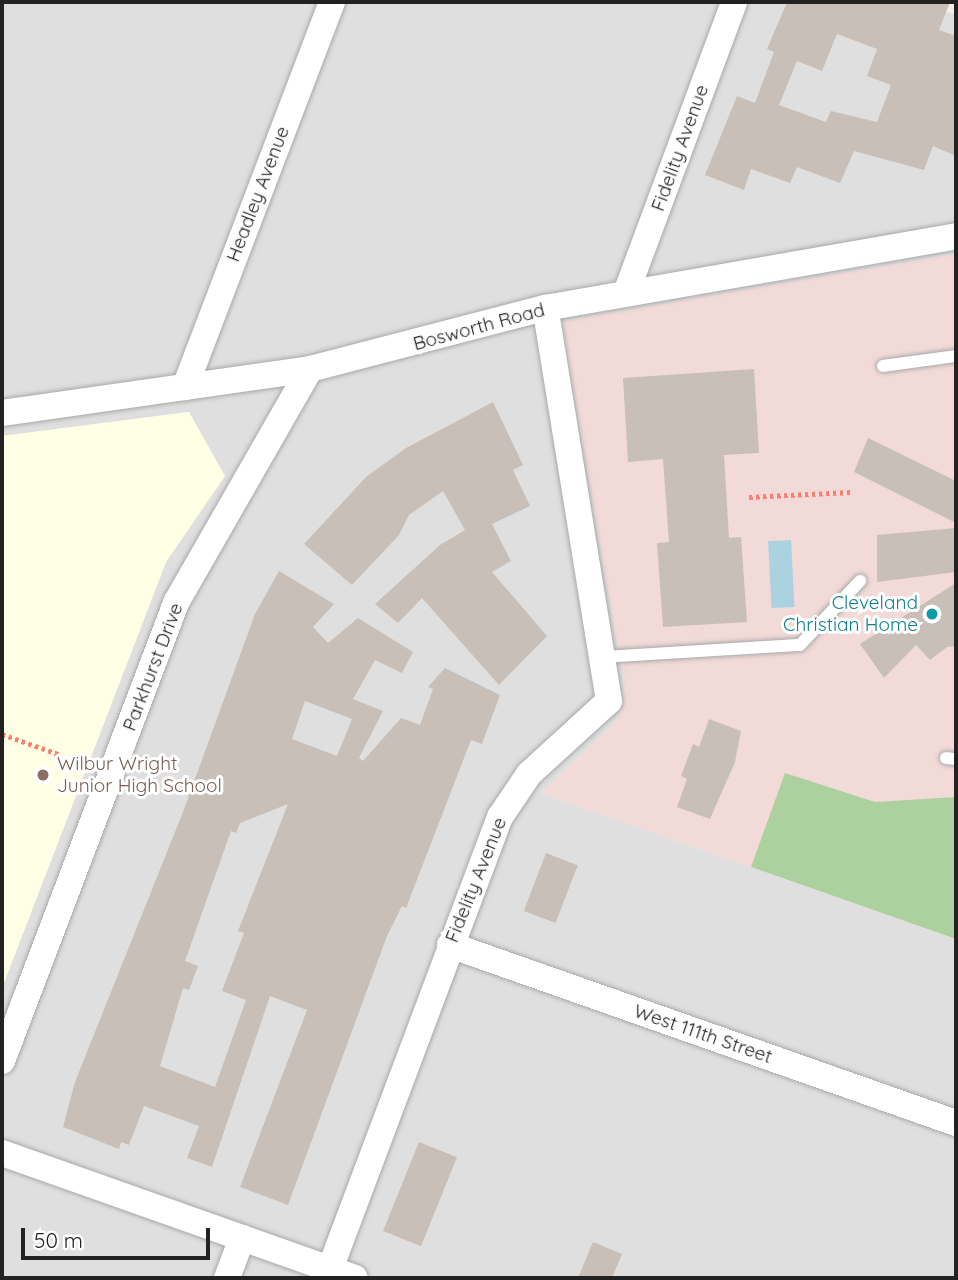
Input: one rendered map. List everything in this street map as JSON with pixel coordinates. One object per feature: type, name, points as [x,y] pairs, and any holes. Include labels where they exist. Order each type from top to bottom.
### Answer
[{"type":"street","name":"Headley Avenue","points":[[185,387],[332,2]]},
{"type":"street","name":"Fidelity Avenue","points":[[626,293],[734,2]]},
{"type":"street","name":"Bosworth Road","points":[[2,413],[310,369],[377,355],[545,308],[956,236]]},
{"type":"street","name":"Fidelity Avenue","points":[[330,1269],[500,817],[529,774],[609,701],[545,308]]},
{"type":"street","name":"Parkhurst Drive","points":[[2,1061],[177,601],[310,369]]},
{"type":"street","name":"West 111th Street","points":[[450,945],[956,1123]]},
{"type":"street","points":[[2,1153],[355,1278]]},
{"type":"street","points":[[227,1278],[242,1238]]},
{"type":"lane","points":[[883,366],[956,356]]},
{"type":"lane","points":[[601,657],[800,645],[860,581]]},
{"type":"path","points":[[749,497],[851,492]]},
{"type":"path","points":[[2,734],[61,755]]},
{"type":"shaded area","points":[[2,2],[922,2],[956,15],[956,254],[562,322],[624,684],[616,722],[541,793],[956,939],[956,1278],[2,1278],[2,988],[166,562],[224,476],[188,412],[2,436]]},
{"type":"shaded area","points":[[956,254],[956,939],[541,793],[616,722],[624,684],[562,321]]},
{"type":"shaded area","name":"Wilbur Wright Junior High School","points":[[189,412],[225,476],[166,562],[2,988],[2,436]]},
{"type":"green space","points":[[785,773],[875,802],[956,797],[956,939],[751,867]]},
{"type":"water","points":[[791,540],[795,607],[772,608],[768,541]]},
{"type":"building","points":[[787,2],[950,2],[939,30],[956,36],[956,156],[933,146],[924,170],[854,151],[840,183],[797,167],[790,183],[751,169],[744,190],[705,175],[737,96],[755,103],[774,52],[767,49]],"holes":[[[837,34],[877,49],[867,76],[891,85],[877,122],[831,111],[826,122],[779,105],[797,61],[822,71]]]},
{"type":"building","points":[[754,369],[759,453],[724,455],[729,538],[741,537],[747,622],[663,627],[657,543],[669,542],[663,459],[628,462],[623,378]]},
{"type":"building","points":[[493,402],[523,465],[513,470],[530,506],[492,524],[511,561],[492,572],[547,636],[499,685],[422,598],[398,623],[375,604],[440,545],[465,530],[443,491],[409,515],[399,535],[352,585],[304,544],[366,477],[406,448]]},
{"type":"building","points":[[868,438],[956,481],[956,523],[854,472]]},
{"type":"building","name":"Cleveland Christian Home","points":[[956,528],[956,572],[877,582],[877,535]]},
{"type":"building","points":[[279,571],[334,604],[313,627],[328,643],[358,618],[413,652],[402,673],[375,660],[353,699],[383,711],[359,758],[363,761],[401,718],[420,725],[433,689],[428,687],[445,668],[500,695],[482,744],[471,740],[406,908],[402,906],[387,936],[288,1205],[240,1187],[307,1010],[270,996],[212,1167],[187,1158],[199,1126],[144,1106],[129,1145],[121,1142],[119,1149],[63,1127],[75,1082],[183,812],[255,614]],"holes":[[[305,701],[352,719],[337,756],[292,739]],[[288,804],[238,931],[244,933],[222,991],[246,1000],[215,1087],[160,1066],[183,988],[189,990],[198,966],[185,961],[231,831],[236,833],[240,823]]]},
{"type":"building","name":"Cleveland Christian Home","points":[[956,583],[956,646],[947,647],[930,660],[916,645],[884,678],[860,644]]},
{"type":"building","points":[[709,719],[741,731],[735,762],[710,819],[677,807],[687,779],[681,776],[693,744],[699,747]]},
{"type":"building","points":[[546,853],[578,865],[556,923],[524,911]]},
{"type":"building","points":[[419,1142],[457,1157],[421,1246],[383,1231]]},
{"type":"building","points":[[593,1242],[622,1254],[612,1278],[578,1278]]},
{"type":"place","name":"Cleveland Christian Home","points":[[932,614]]},
{"type":"place","name":"Wilbur Wright Junior High School","points":[[43,775]]}]
